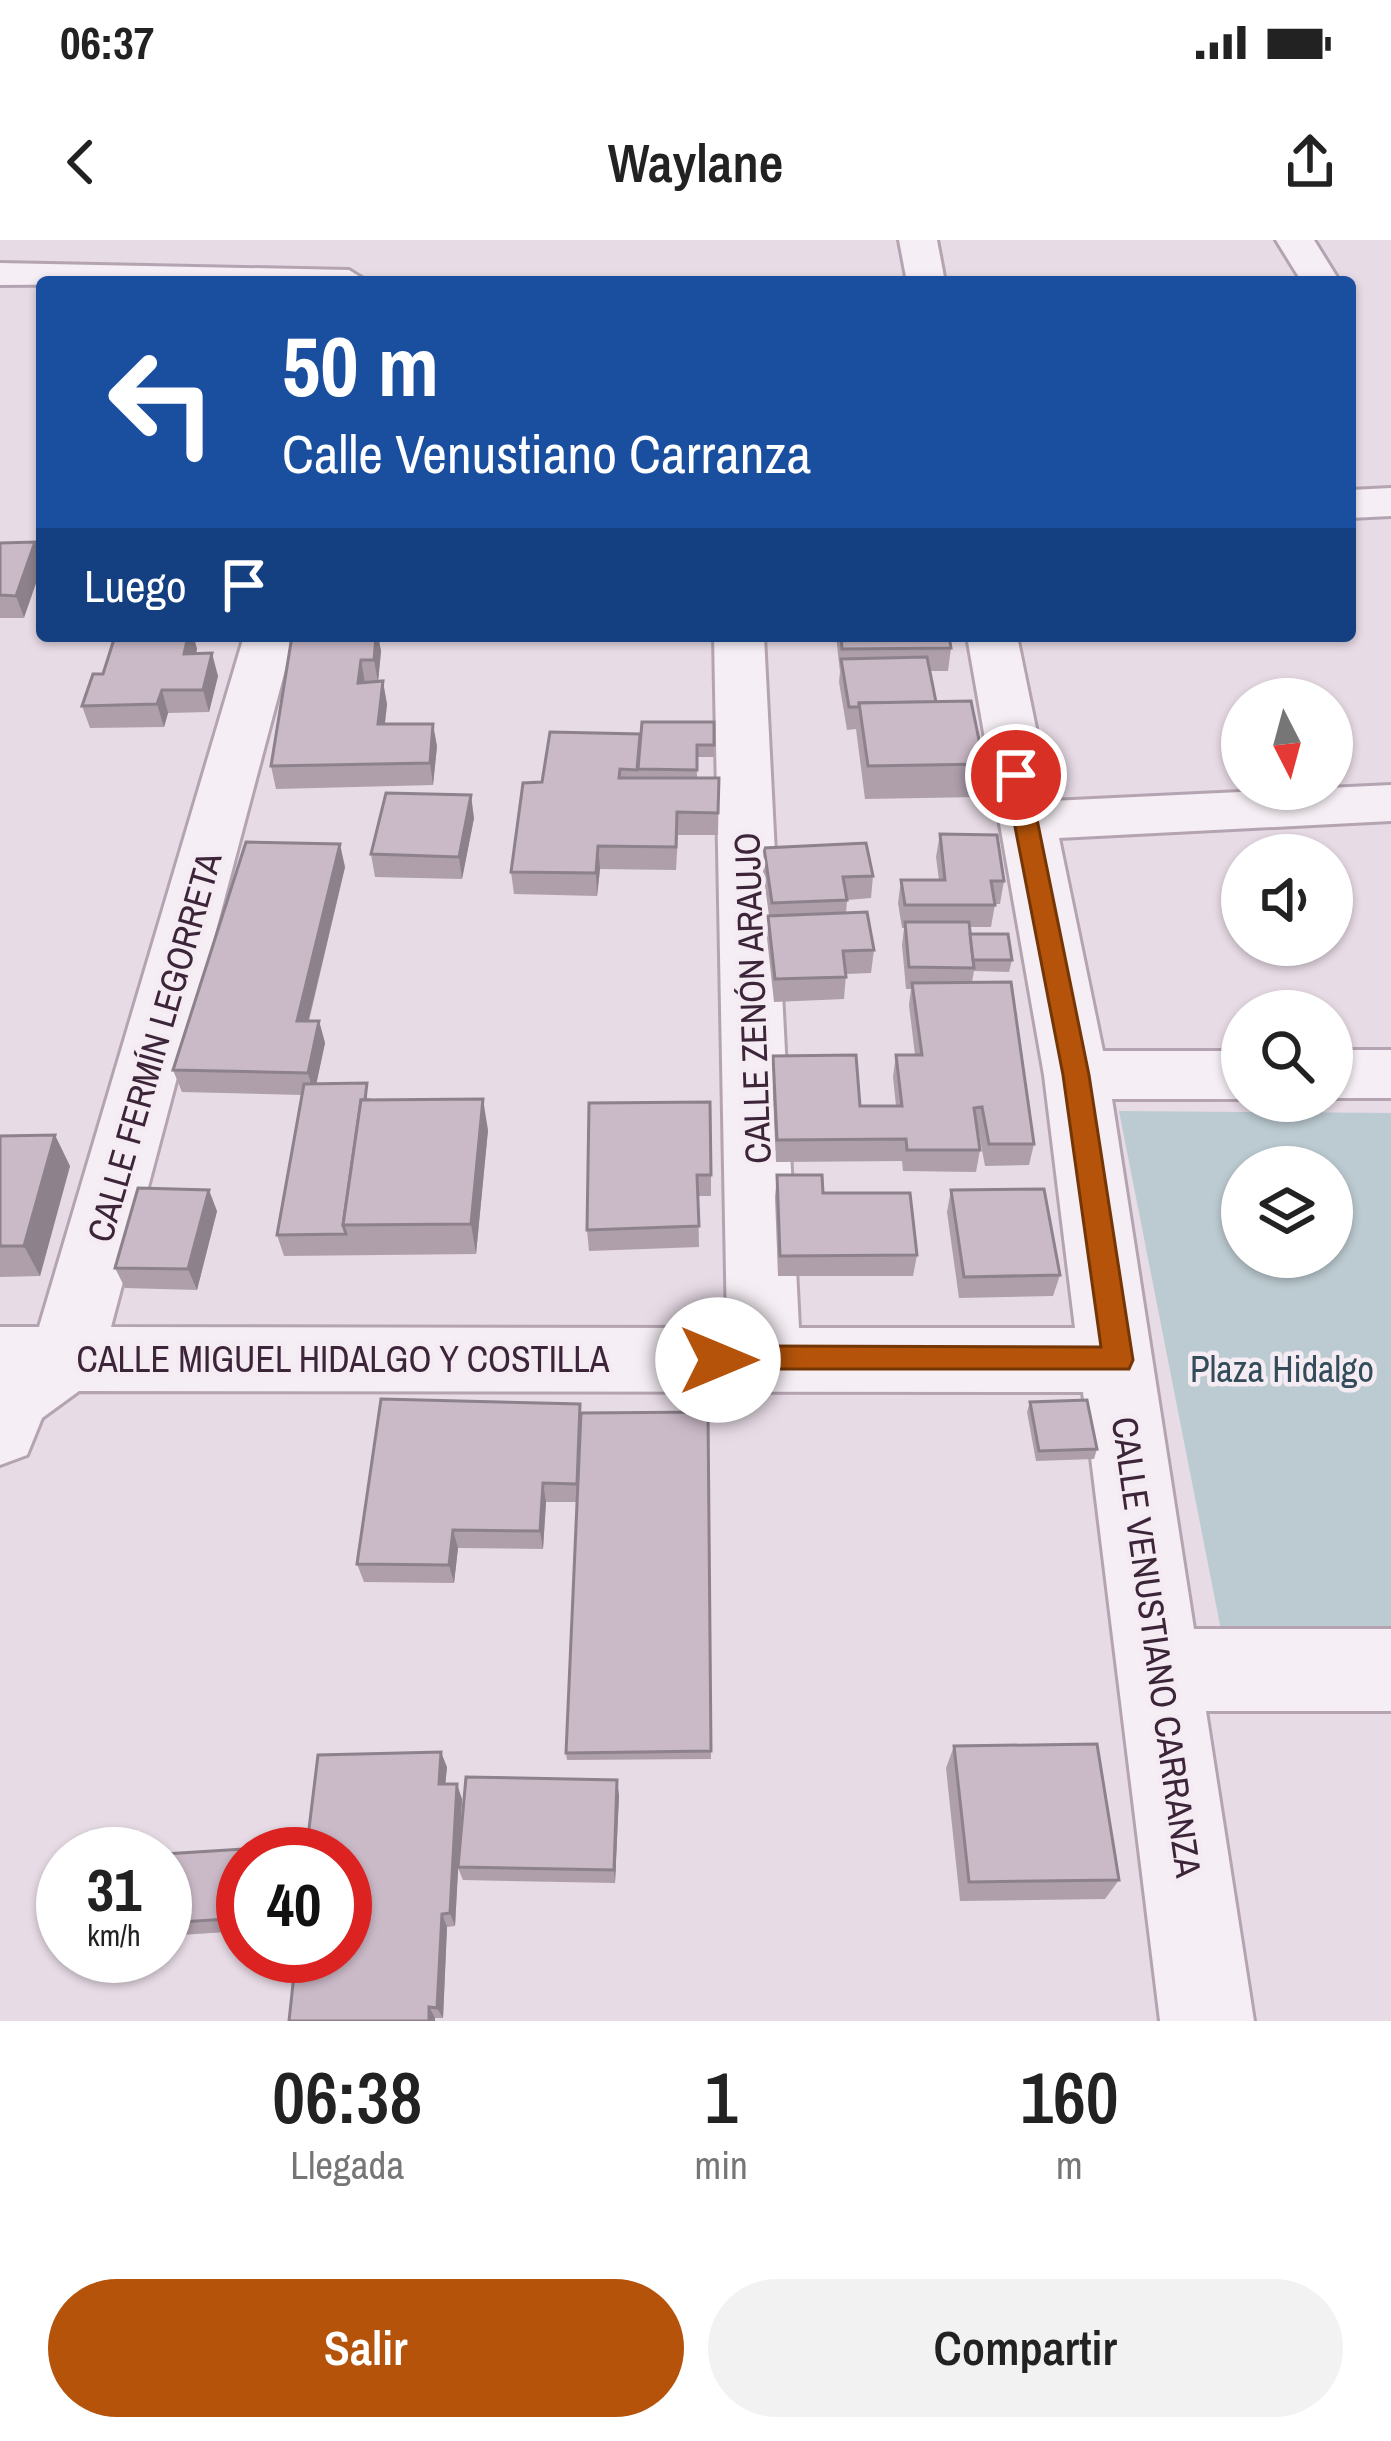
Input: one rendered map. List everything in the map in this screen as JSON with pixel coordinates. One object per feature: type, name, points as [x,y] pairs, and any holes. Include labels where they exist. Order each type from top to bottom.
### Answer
[{"type":"street","points":[[918,240],[925,276]]},
{"type":"street","points":[[1295,240],[1317,276]]},
{"type":"street","points":[[0,274],[361,275]]},
{"type":"street","points":[[1356,504],[1391,502]]},
{"type":"street","name":"CALLE FERMÍN LEGORRETA","points":[[33,1359],[266,642]]},
{"type":"street","name":"CALLE ZENÓN ARAUJO","points":[[740,642],[764,1360]]},
{"type":"street","name":"CALLE VENUSTIANO CARRANZA","points":[[993,642],[1076,1075],[1207,2021]]},
{"type":"street","points":[[1024,821],[1391,803]]},
{"type":"street","points":[[1353,1074],[1391,1074]]},
{"type":"street","points":[[1076,1075],[1221,1075]]},
{"type":"street","points":[[0,1431],[10,1399],[33,1359]]},
{"type":"street","name":"CALLE MIGUEL HIDALGO Y COSTILLA","points":[[33,1359],[1118,1360]]},
{"type":"street","points":[[1161,1670],[1391,1670]]},
{"type":"green space","name":"Plaza Hidalgo","points":[[1119,1111],[1221,1112],[1221,1122],[1353,1122],[1353,1113],[1391,1113],[1391,1632],[1221,1630]]},
{"type":"building","points":[[35,542],[16,596],[0,595],[0,543]]},
{"type":"building","points":[[113,642],[187,642],[184,654],[212,653],[203,690],[162,690],[157,704],[82,706],[93,674],[103,674]]},
{"type":"building","points":[[291,642],[376,642],[374,660],[361,660],[358,683],[383,681],[378,724],[433,724],[430,763],[271,766]]},
{"type":"building","points":[[841,642],[950,642],[951,648],[842,649]]},
{"type":"building","points":[[927,657],[936,702],[849,707],[841,659]]},
{"type":"building","points":[[971,701],[984,764],[868,766],[859,703]]},
{"type":"building","points":[[642,722],[714,722],[714,745],[697,745],[697,770],[638,769]]},
{"type":"building","points":[[550,732],[640,734],[637,770],[620,769],[619,778],[719,778],[718,813],[677,812],[676,847],[598,846],[596,873],[511,872],[523,783],[542,782]]},
{"type":"building","points":[[386,793],[471,795],[459,857],[371,854]]},
{"type":"building","points":[[940,834],[997,835],[1004,881],[991,881],[995,905],[905,905],[901,880],[945,880]]},
{"type":"building","points":[[246,842],[340,844],[297,1021],[319,1021],[308,1073],[173,1070]]},
{"type":"building","points":[[866,843],[873,876],[843,877],[847,900],[772,903],[764,848]]},
{"type":"building","points":[[867,912],[874,950],[843,951],[846,977],[775,979],[768,916]]},
{"type":"building","points":[[905,922],[969,922],[974,968],[909,967]]},
{"type":"building","points":[[970,934],[1008,934],[1012,960],[973,960]]},
{"type":"building","points":[[1011,982],[1034,1144],[989,1144],[982,1107],[974,1108],[980,1150],[907,1150],[906,1139],[777,1140],[773,1056],[856,1055],[860,1106],[902,1106],[896,1055],[922,1055],[912,983]]},
{"type":"building","points":[[367,1083],[343,1225],[346,1234],[277,1235],[304,1084]]},
{"type":"building","points":[[483,1099],[471,1224],[343,1225],[361,1100]]},
{"type":"building","points":[[710,1102],[711,1175],[697,1175],[699,1226],[587,1230],[589,1103]]},
{"type":"building","points":[[55,1135],[24,1246],[0,1246],[0,1136]]},
{"type":"building","points":[[777,1175],[822,1175],[823,1193],[910,1193],[917,1255],[780,1256]]},
{"type":"building","points":[[138,1188],[209,1190],[188,1269],[115,1268]]},
{"type":"building","points":[[1044,1189],[1060,1275],[964,1277],[951,1190]]},
{"type":"building","points":[[381,1399],[580,1404],[577,1484],[543,1483],[540,1531],[453,1530],[449,1565],[357,1564]]},
{"type":"building","points":[[1087,1400],[1097,1449],[1039,1451],[1030,1402]]},
{"type":"building","points":[[708,1412],[711,1751],[566,1753],[581,1413]]},
{"type":"building","points":[[1097,1744],[1119,1880],[969,1882],[954,1746]]},
{"type":"building","points":[[441,1752],[439,1784],[457,1784],[450,1913],[442,1914],[437,2008],[429,2007],[429,2021],[289,2021],[293,1983],[372,1983],[372,1827],[309,1827],[318,1755]]},
{"type":"building","points":[[466,1777],[617,1780],[614,1870],[458,1867]]},
{"type":"building","points":[[216,1851],[216,1920],[192,1921],[192,1852]]},
{"type":"route","points":[[718,1360],[1118,1360],[1076,1075],[1016,775]]}]
